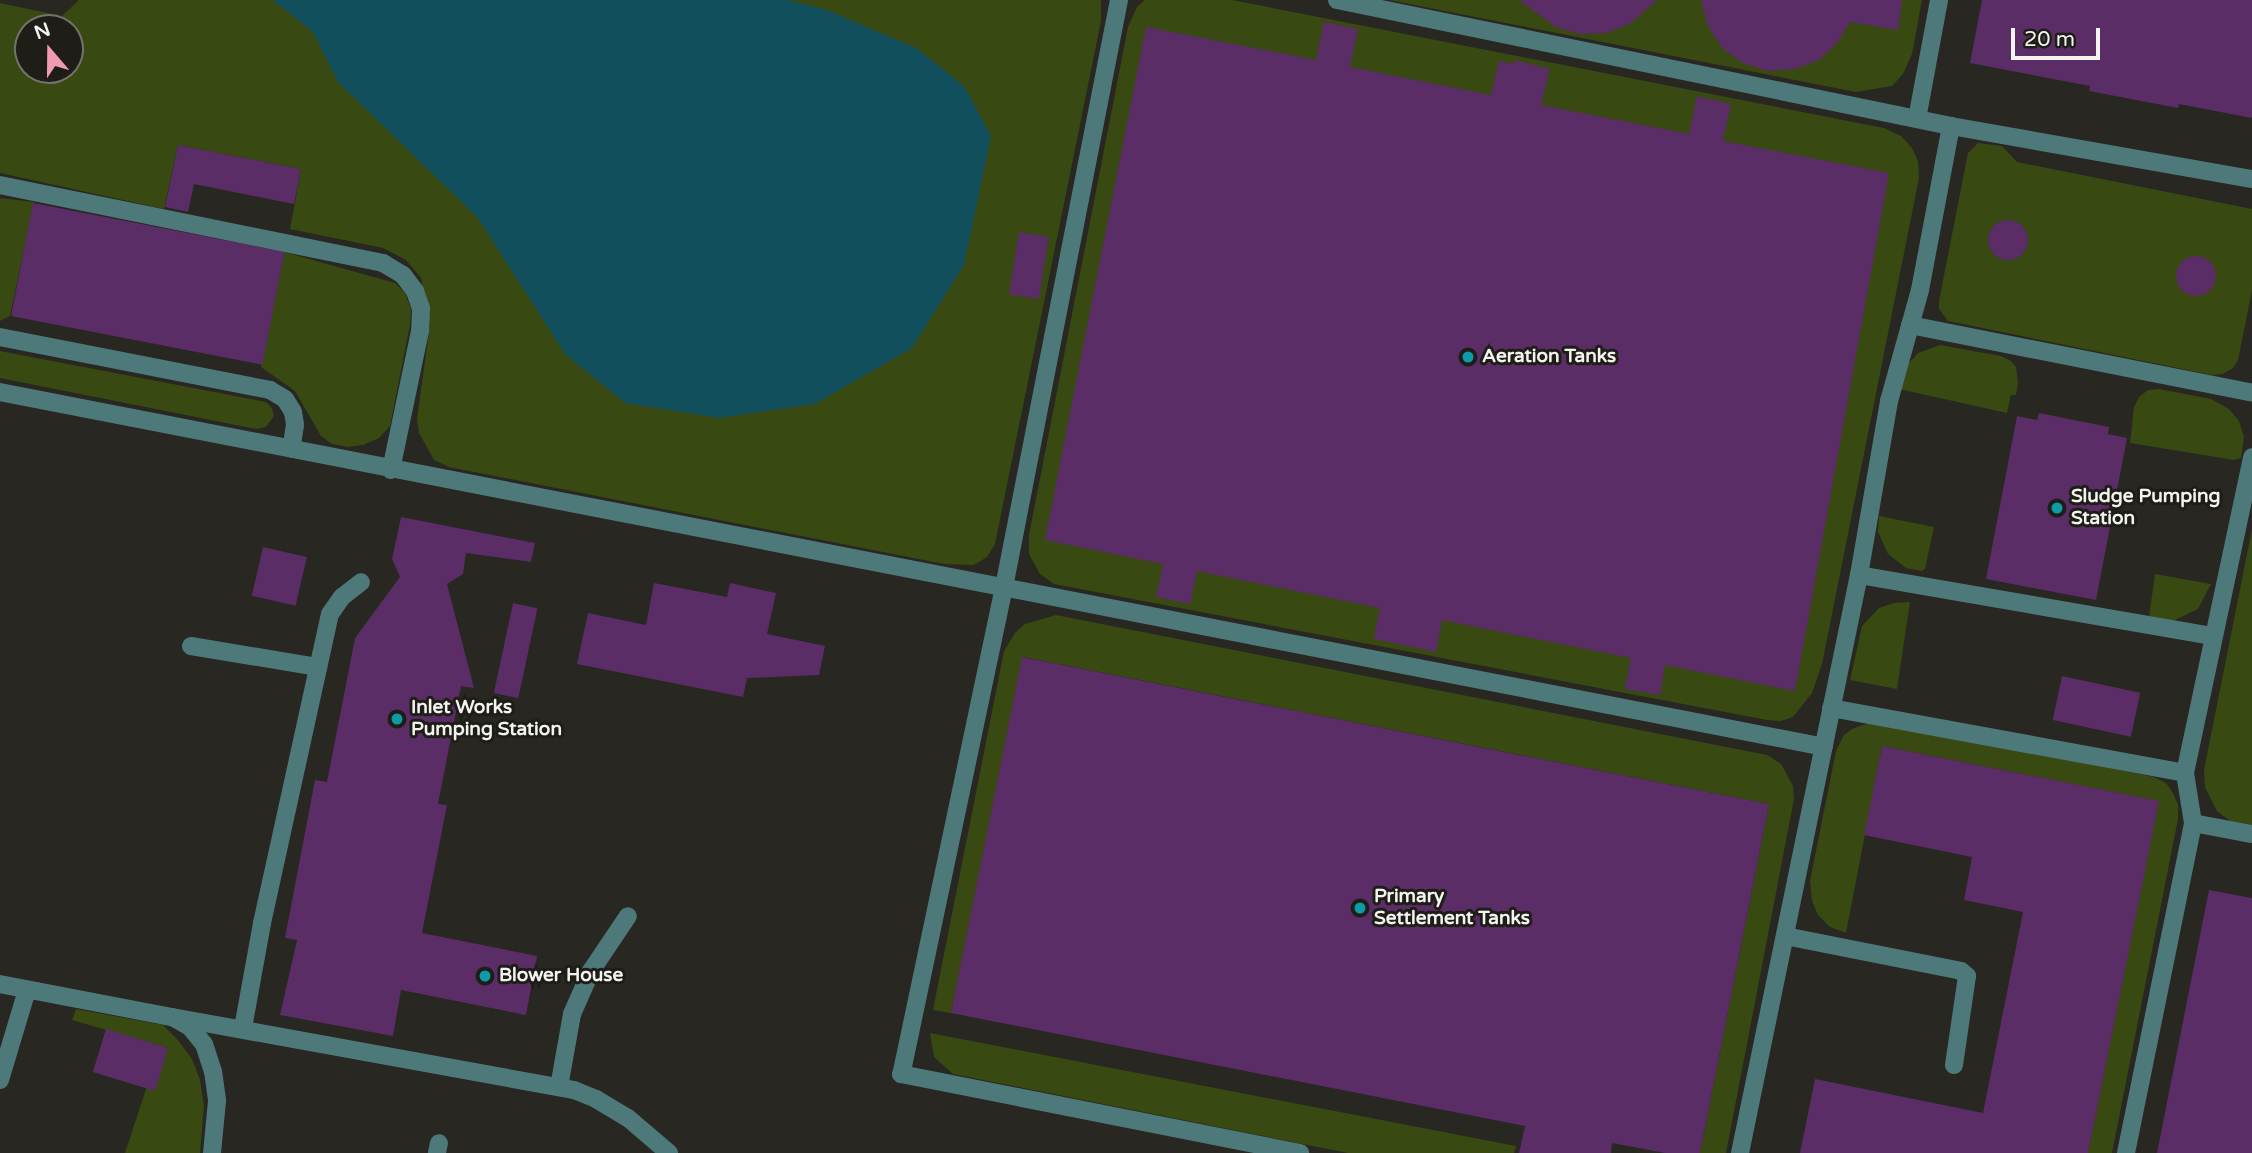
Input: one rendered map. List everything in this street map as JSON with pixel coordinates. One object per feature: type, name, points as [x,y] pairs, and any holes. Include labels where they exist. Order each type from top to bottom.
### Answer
[{"type":"lane","points":[[1119,0],[1004,587],[901,1074],[1300,1153]]},
{"type":"lane","points":[[1337,0],[1951,126],[2252,179]]},
{"type":"lane","points":[[1917,119],[1939,0]]},
{"type":"lane","points":[[1740,1153],[1859,575],[1889,401],[1920,290],[1951,126]]},
{"type":"lane","points":[[0,185],[383,263],[403,275],[415,290],[421,308],[421,331],[391,470]]},
{"type":"lane","points":[[1910,326],[2252,393]]},
{"type":"lane","points":[[0,337],[270,390],[285,399],[293,412],[295,425],[290,449]]},
{"type":"lane","points":[[0,392],[1824,747]]},
{"type":"lane","points":[[2126,1153],[2193,822],[2185,773],[2252,457]]},
{"type":"lane","points":[[1859,575],[2213,636]]},
{"type":"lane","points":[[243,1028],[262,923],[330,614],[342,597],[361,582]]},
{"type":"lane","points":[[191,646],[318,667]]},
{"type":"lane","points":[[1831,709],[2185,773]]},
{"type":"lane","points":[[2193,822],[2252,834]]},
{"type":"lane","points":[[559,1087],[572,1014],[591,971],[628,916]]},
{"type":"lane","points":[[1785,936],[1961,971],[1967,976],[1954,1065]]},
{"type":"lane","points":[[0,984],[559,1087],[596,1099],[628,1118],[667,1153]]},
{"type":"lane","points":[[0,1080],[27,990]]},
{"type":"lane","points":[[173,1017],[190,1027],[204,1044],[213,1071],[217,1101],[212,1153]]},
{"type":"green space","points":[[79,0],[1101,0],[1101,21],[995,544],[987,557],[974,565],[944,564],[449,467],[434,460],[419,433],[417,419],[430,325],[421,278],[406,260],[383,248],[290,229],[301,169],[178,145],[164,209],[0,173],[0,3],[52,14],[14,14],[14,84],[84,84],[84,14],[64,14]]},
{"type":"green space","name":"Aeration Tanks","points":[[1145,0],[1232,0],[1884,128],[1901,136],[1912,148],[1918,161],[1919,178],[1822,664],[1812,693],[1793,717],[1781,721],[1767,720],[1054,584],[1040,574],[1029,554],[1029,535],[1128,27],[1137,7]]},
{"type":"green space","points":[[1389,0],[1922,0],[1912,54],[1903,74],[1892,86],[1856,92]]},
{"type":"green space","points":[[1978,143],[2002,146],[2017,162],[2252,209],[2252,290],[2238,360],[2233,368],[2223,374],[2212,375],[1948,321],[1939,309],[1939,301],[1968,153]]},
{"type":"green space","points":[[0,198],[34,202],[10,316],[0,321]]},
{"type":"green space","points":[[284,252],[395,283],[405,293],[411,309],[410,325],[390,426],[379,438],[363,445],[348,447],[332,444],[321,436],[295,391],[261,367]]},
{"type":"green space","points":[[1940,345],[2001,356],[2011,361],[2016,367],[2018,383],[2016,395],[2011,395],[2007,413],[1899,389],[1909,363],[1918,353]]},
{"type":"green space","points":[[0,351],[266,402],[272,408],[274,416],[266,427],[256,429],[0,378]]},
{"type":"green space","points":[[2159,389],[2211,399],[2229,409],[2239,421],[2244,437],[2241,458],[2234,460],[2130,443],[2134,407],[2139,397],[2148,390]]},
{"type":"green space","points":[[1879,516],[1934,527],[1925,569],[1922,571],[1906,568],[1888,554],[1878,532]]},
{"type":"green space","points":[[2252,529],[2252,825],[2230,821],[2217,811],[2205,787],[2204,770]]},
{"type":"green space","points":[[2155,574],[2211,584],[2198,609],[2171,622],[2149,617]]},
{"type":"green space","points":[[1910,602],[1897,689],[1850,680],[1862,626],[1879,608]]},
{"type":"green space","points":[[1056,615],[1767,755],[1781,764],[1793,786],[1794,799],[1726,1153],[1700,1153],[1769,804],[1023,657],[951,1013],[933,1010],[1004,651],[1015,633],[1025,624]]},
{"type":"green space","points":[[1874,721],[2154,777],[2166,783],[2173,793],[2178,805],[2178,819],[2112,1153],[2088,1153],[2158,801],[1882,746],[1846,933],[1830,927],[1818,915],[1812,901],[1810,881],[1836,751],[1844,735]]},
{"type":"green space","points":[[76,1009],[163,1025],[178,1040],[192,1059],[200,1080],[204,1106],[200,1153],[125,1153],[146,1089],[168,1048],[72,1020]]},
{"type":"green space","points":[[930,1033],[1516,1146],[1514,1153],[1348,1153],[953,1074],[934,1057]]},
{"type":"water","points":[[273,0],[788,0],[827,10],[916,48],[964,86],[991,136],[964,265],[912,348],[815,404],[719,418],[625,403],[565,354],[478,218],[338,82],[313,32]]},
{"type":"building","points":[[1519,0],[1657,0],[1631,23],[1607,33],[1580,34],[1556,27]]},
{"type":"building","points":[[1701,0],[1902,0],[1898,30],[1850,22],[1837,43],[1819,60],[1795,69],[1768,71],[1743,63],[1722,48],[1708,26]]},
{"type":"building","points":[[1982,0],[2252,0],[2252,118],[2179,104],[2178,108],[2089,91],[2090,86],[1970,63]]},
{"type":"building","name":"Aeration Tanks","points":[[1324,22],[1358,29],[1350,67],[1491,95],[1499,61],[1513,64],[1514,60],[1550,69],[1541,105],[1689,134],[1697,96],[1731,104],[1723,141],[1889,173],[1795,691],[1665,665],[1660,695],[1625,689],[1631,658],[1442,620],[1436,652],[1374,639],[1380,608],[1197,571],[1190,604],[1156,597],[1163,564],[1045,540],[1146,27],[1316,60]]},
{"type":"building","points":[[178,145],[301,169],[294,204],[194,184],[188,212],[165,207]]},
{"type":"building","points":[[33,203],[284,252],[262,365],[11,316]]},
{"type":"building","points":[[2008,220],[2016,221],[2022,226],[2027,232],[2027,248],[2022,254],[2016,259],[2008,260],[2000,259],[1994,254],[1989,248],[1988,240],[1989,232],[1994,226],[2000,221]]},
{"type":"building","points":[[1019,232],[1049,237],[1039,299],[1009,294]]},
{"type":"building","points":[[2196,256],[2204,257],[2210,262],[2215,268],[2215,284],[2210,290],[2204,295],[2196,296],[2188,295],[2182,290],[2177,284],[2176,276],[2177,268],[2182,262],[2188,257]]},
{"type":"building","name":"Sludge Pumping Station","points":[[2039,413],[2109,427],[2108,434],[2127,438],[2096,600],[1986,579],[2017,416],[2037,420]]},
{"type":"building","name":"Inlet Works Pumping Station","points":[[401,517],[535,543],[531,562],[466,553],[463,574],[447,584],[474,688],[461,686],[438,804],[447,805],[422,933],[537,956],[526,1015],[401,990],[393,1036],[280,1015],[297,940],[285,938],[315,780],[327,782],[355,638],[400,577],[392,559]]},
{"type":"building","points":[[263,547],[307,557],[296,606],[252,596]]},
{"type":"building","points":[[654,583],[727,597],[730,583],[776,593],[767,634],[825,646],[819,675],[747,678],[743,697],[577,664],[588,613],[646,625]]},
{"type":"building","points":[[513,603],[537,608],[518,698],[494,693]]},
{"type":"building","name":"Primary Settlement Tanks","points":[[1022,657],[1769,804],[1700,1153],[1665,1153],[1612,1143],[1611,1153],[1519,1153],[1525,1126],[951,1013]]},
{"type":"building","points":[[2062,676],[2140,693],[2131,737],[2053,720]]},
{"type":"building","points":[[1882,746],[2159,801],[2088,1153],[1800,1153],[1815,1079],[1983,1113],[2023,912],[1964,900],[1972,857],[1864,835]]},
{"type":"building","points":[[2209,890],[2252,898],[2252,1153],[2157,1153]]},
{"type":"building","points":[[106,1029],[168,1048],[155,1091],[93,1072]]},
{"type":"place","name":"Aeration Tanks","points":[[1468,357]]},
{"type":"place","name":"Sludge Pumping Station","points":[[2057,508]]},
{"type":"place","name":"Inlet Works Pumping Station","points":[[397,719]]},
{"type":"place","name":"Primary Settlement Tanks","points":[[1360,908]]},
{"type":"place","name":"Blower House","points":[[485,976]]}]
